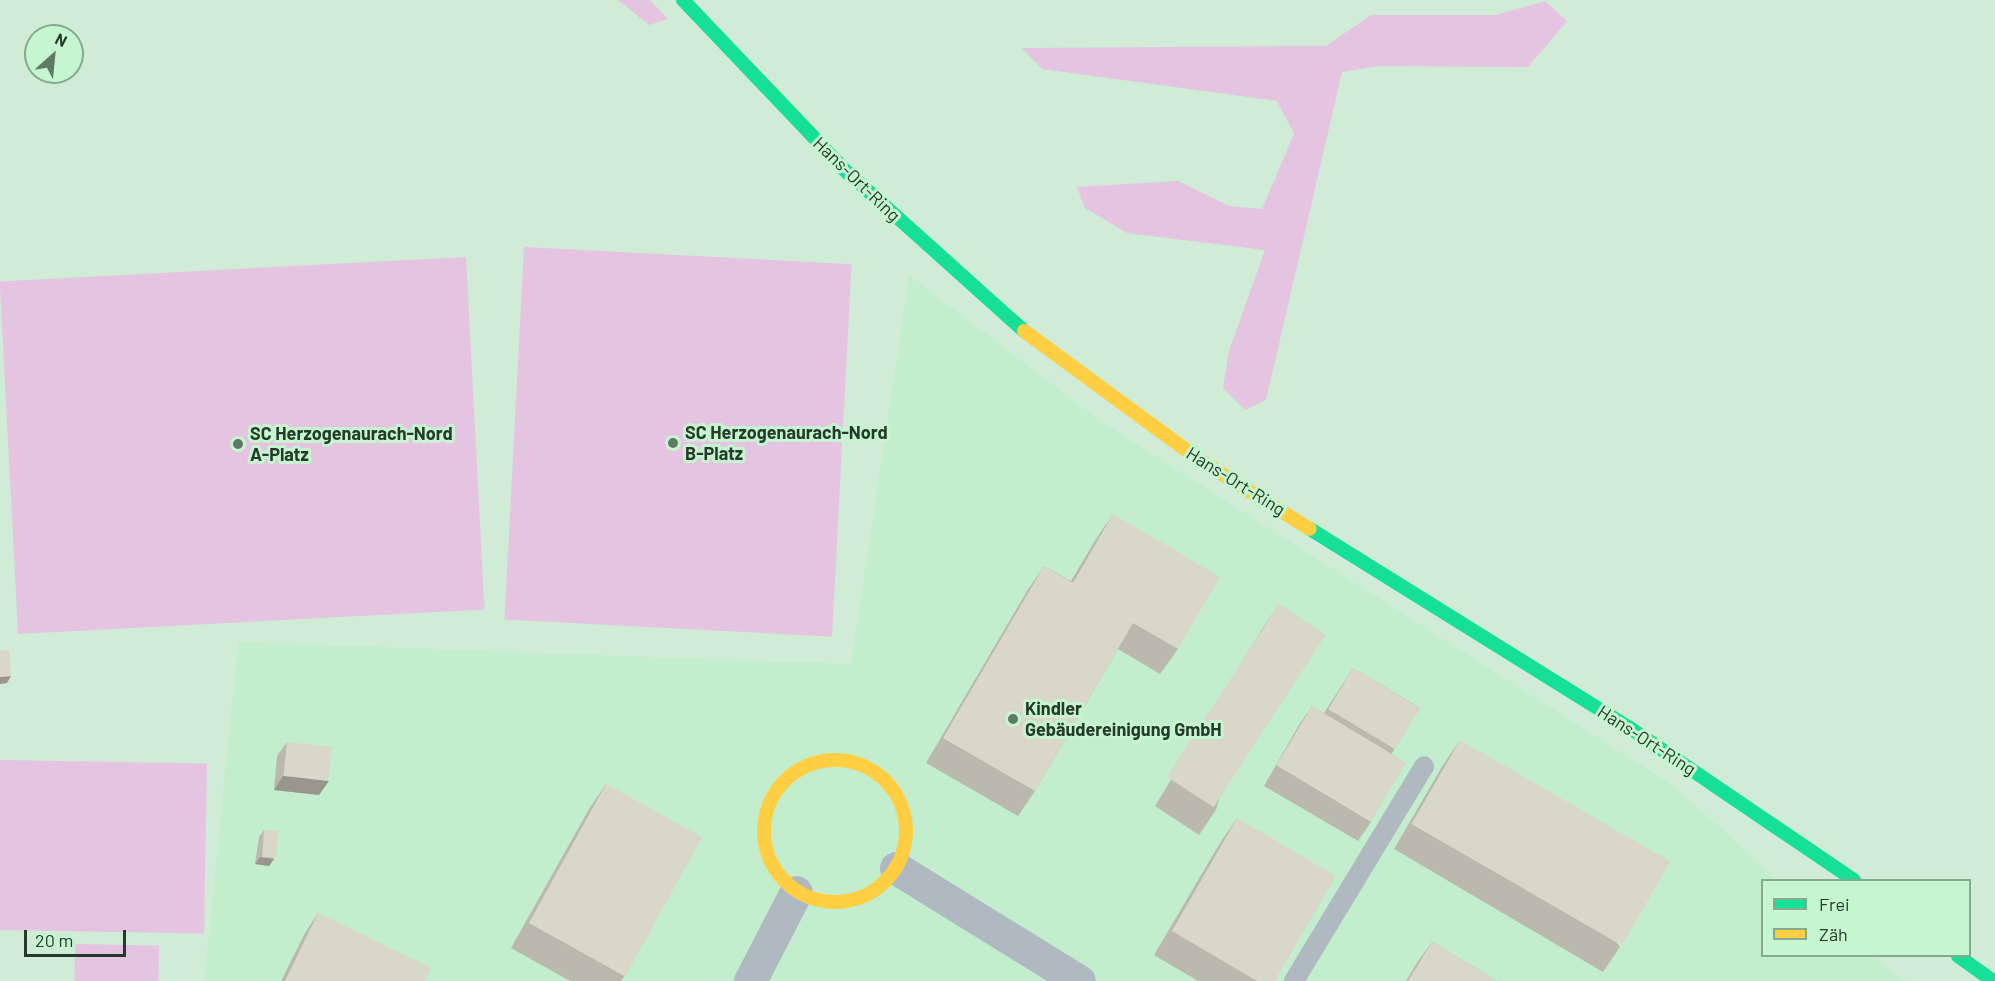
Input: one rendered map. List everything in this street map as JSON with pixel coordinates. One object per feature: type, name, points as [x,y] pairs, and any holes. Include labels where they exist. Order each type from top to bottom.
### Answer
[{"type":"main road","name":"Hans-Ort-Ring","points":[[683,0],[848,172],[974,290],[1078,375],[1201,461],[1630,728],[1853,879]]},
{"type":"main road","points":[[846,760],[883,778],[906,821],[896,868],[859,898],[835,902],[796,892],[776,870],[764,829],[777,789],[811,764],[846,760]]},
{"type":"main road","points":[[1959,957],[1993,981]]},
{"type":"street","points":[[896,868],[1079,981]]},
{"type":"street","points":[[750,981],[796,892]]},
{"type":"lane","points":[[1293,981],[1424,766]]},
{"type":"shaded area","points":[[618,0],[650,0],[668,19],[649,25]]},
{"type":"shaded area","points":[[1545,1],[1567,21],[1528,67],[1378,66],[1342,72],[1266,400],[1245,410],[1223,388],[1229,351],[1265,250],[1127,233],[1085,208],[1077,187],[1178,181],[1229,206],[1262,209],[1294,134],[1277,101],[1042,69],[1022,48],[1326,46],[1371,15],[1496,15]]},
{"type":"shaded area","name":"SC Herzogenaurach-Nord B-Platz","points":[[524,247],[852,264],[832,637],[504,619]]},
{"type":"shaded area","name":"SC Herzogenaurach-Nord A-Platz","points":[[466,257],[484,610],[18,634],[0,281]]},
{"type":"shaded area","points":[[909,275],[1099,420],[1677,788],[1776,879],[1761,879],[1761,957],[1871,957],[1906,981],[204,981],[238,642],[851,664]]},
{"type":"shaded area","points":[[0,760],[207,764],[204,934],[0,930]]},
{"type":"shaded area","points":[[75,944],[159,945],[158,981],[74,981]]},
{"type":"building","name":"Kindler Gebäudereinigung GmbH","points":[[1113,514],[1220,577],[1178,649],[1133,623],[1035,791],[943,738],[1044,566],[1073,583]]},
{"type":"building","name":"Kindler Gebäudereinigung GmbH","points":[[1279,604],[1326,634],[1214,807],[1167,777]]},
{"type":"building","points":[[9,650],[11,676],[0,677],[0,651]]},
{"type":"building","points":[[1353,668],[1420,708],[1395,749],[1328,709]]},
{"type":"building","points":[[1312,706],[1406,763],[1371,822],[1276,765]]},
{"type":"building","points":[[1460,740],[1670,862],[1622,946],[1412,824]]},
{"type":"building","points":[[287,742],[332,747],[328,781],[283,776]]},
{"type":"building","points":[[606,784],[702,837],[625,976],[529,923]]},
{"type":"building","points":[[1237,818],[1336,876],[1275,981],[1257,981],[1172,931]]},
{"type":"building","points":[[264,830],[278,831],[276,858],[262,857]]},
{"type":"building","points":[[318,913],[431,968],[425,981],[285,981]]},
{"type":"building","points":[[1432,942],[1497,981],[1408,981]]},
{"type":"traffic: fast","points":[[683,0],[848,173],[1024,331]]},
{"type":"traffic: fast","points":[[1310,529],[1630,728],[1853,879]]},
{"type":"traffic: fast","points":[[1959,957],[1993,981]]},
{"type":"traffic: slow","points":[[1024,331],[1201,461],[1310,529]]},
{"type":"traffic: slow","points":[[835,760],[862,766],[885,781],[900,804],[906,831],[900,858],[885,881],[862,896],[835,902],[808,896],[785,881],[770,858],[764,831],[770,804],[785,781],[808,766],[835,760]]},
{"type":"place","name":"SC Herzogenaurach-Nord B-Platz","points":[[673,443]]},
{"type":"place","name":"SC Herzogenaurach-Nord A-Platz","points":[[238,444]]},
{"type":"place","name":"Kindler Gebäudereinigung GmbH","points":[[1013,719]]}]
